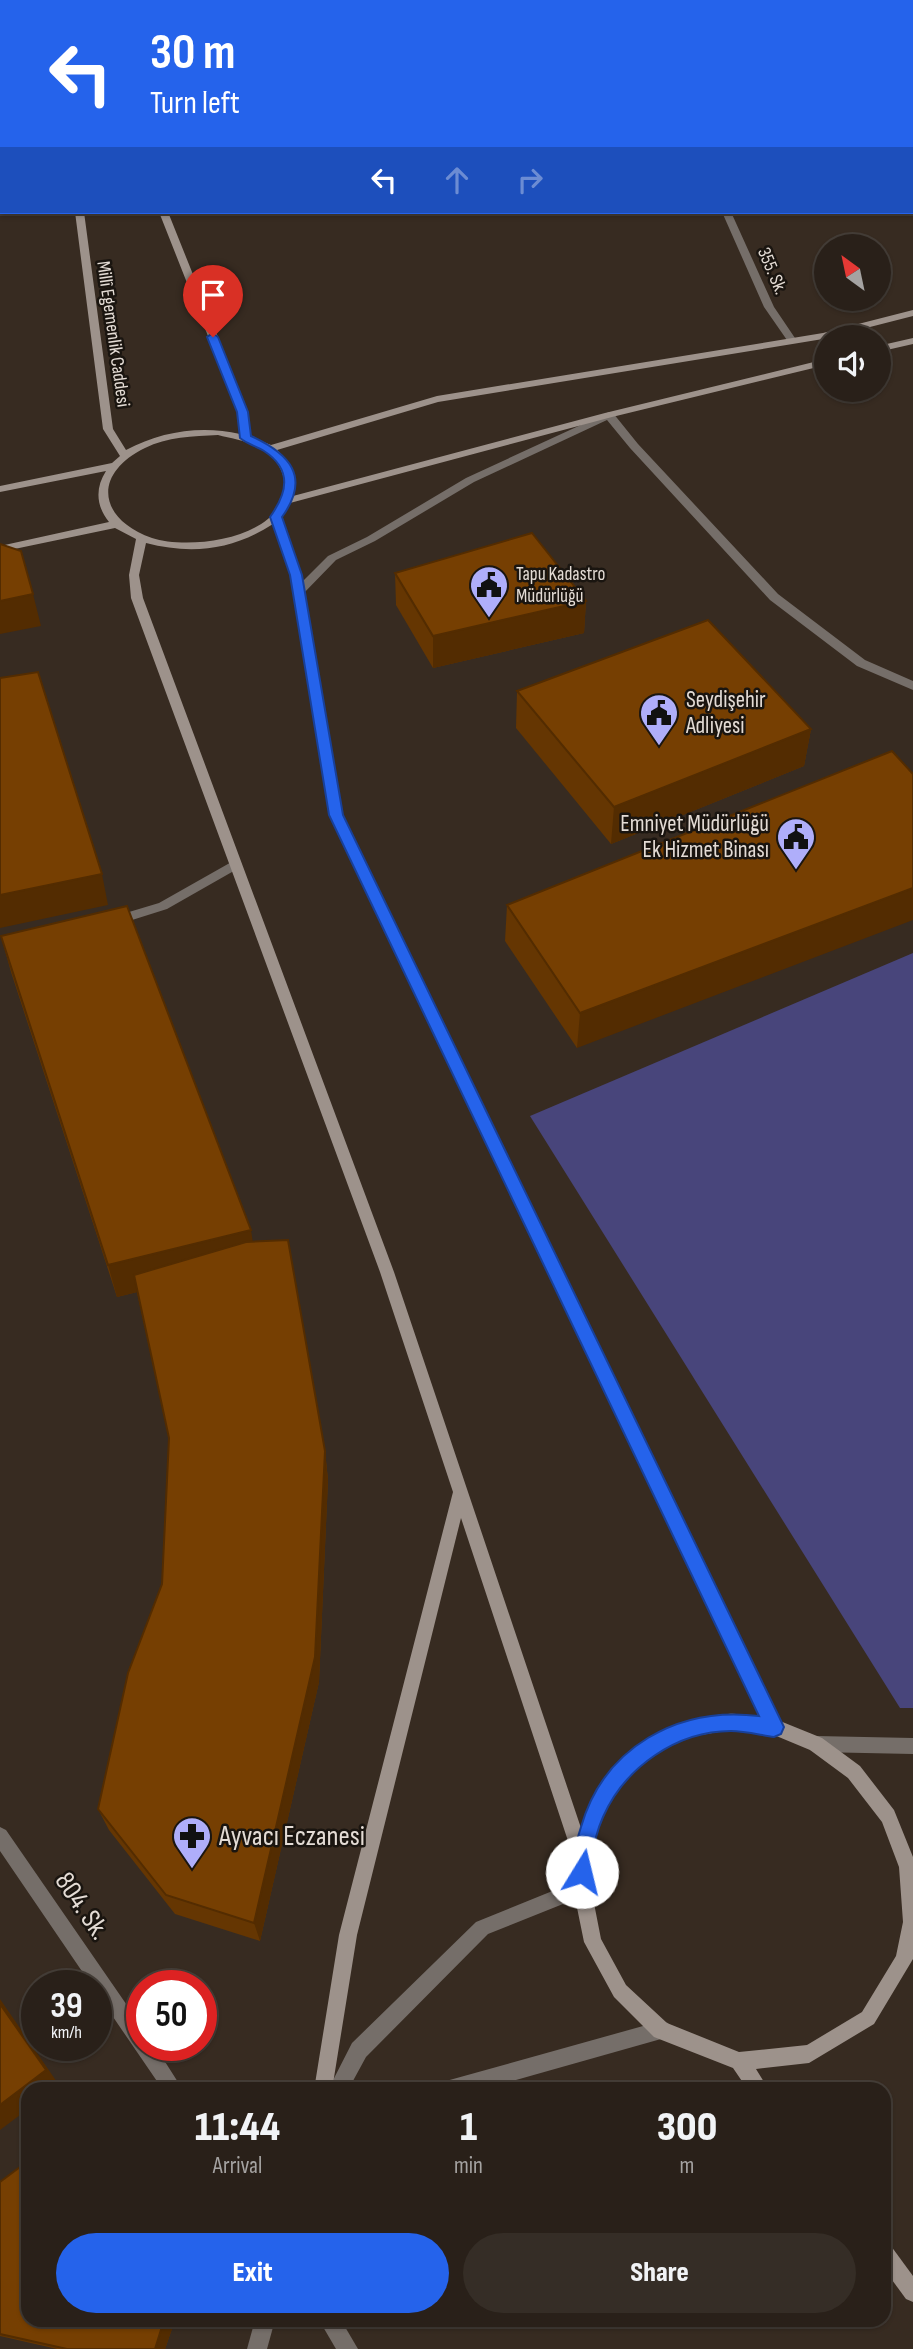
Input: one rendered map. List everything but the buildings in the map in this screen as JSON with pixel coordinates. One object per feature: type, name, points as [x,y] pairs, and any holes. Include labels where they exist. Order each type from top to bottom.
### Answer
[{"type":"main road","name":"Millî Egemenlik Caddesi","points":[[79,214],[108,429],[125,456]]},
{"type":"main road","points":[[164,214],[243,412],[246,438]]},
{"type":"main road","points":[[269,449],[437,399],[792,341],[913,313]]},
{"type":"main road","points":[[891,346],[913,341]]},
{"type":"main road","points":[[288,501],[609,415],[814,365]]},
{"type":"main road","points":[[218,432],[246,438],[269,449],[285,464],[291,482],[288,501],[276,517],[258,531],[234,541],[179,547],[142,538],[116,524],[106,510],[102,495],[105,481],[114,466],[125,456],[158,439],[187,433],[218,432]]},
{"type":"main road","points":[[0,489],[114,466]]},
{"type":"main road","points":[[276,517],[296,575],[336,815],[774,1727]]},
{"type":"main road","points":[[0,550],[116,524]]},
{"type":"main road","points":[[142,538],[134,575],[137,598],[387,1272],[582,1856]]},
{"type":"main road","points":[[324,2082],[348,1935],[460,1492]]},
{"type":"main road","points":[[730,1722],[774,1727],[816,1744],[854,1772],[888,1816],[908,1867],[912,1922],[908,1965],[868,2018],[809,2054],[739,2061],[661,2029],[620,1991],[593,1942],[582,1888],[582,1856],[594,1813],[617,1775],[649,1747],[688,1729],[730,1722]]},
{"type":"main road","points":[[739,2061],[754,2082]]},
{"type":"main road","points":[[891,2262],[913,2292]]},
{"type":"street","name":"355. Sk.","points":[[727,214],[769,307],[792,341]]},
{"type":"street","points":[[298,592],[332,558],[371,539],[470,480],[609,415],[634,446],[774,597],[862,663],[913,686]]},
{"type":"street","points":[[97,925],[163,906],[235,864]]},
{"type":"street","points":[[816,1744],[913,1746]]},
{"type":"street","name":"804. Sk.","points":[[0,1836],[126,2019]]},
{"type":"street","points":[[341,2082],[359,2050],[482,1928],[582,1888]]},
{"type":"street","points":[[474,2082],[661,2029]]},
{"type":"street","name":"804. Sk.","points":[[154,2061],[169,2082]]},
{"type":"street","points":[[257,2349],[263,2327]]},
{"type":"street","points":[[334,2327],[348,2349]]},
{"type":"shaded area","points":[[913,953],[913,1708],[900,1708],[530,1116]]},
{"type":"place","name":"Tapu Kadastro Müdürlüğü","points":[[489,619]]},
{"type":"place","name":"Seydişehir Adliyesi","points":[[659,747]]},
{"type":"place","name":"Emniyet Müdürlüğü Ek Hizmet Binası","points":[[796,871]]},
{"type":"place","name":"Ayvacı Eczanesi","points":[[192,1870]]},
{"type":"route","points":[[213,337],[243,412],[246,438],[269,449],[285,464],[291,482],[288,501],[276,517],[296,575],[336,815],[774,1727],[730,1722],[688,1729],[649,1747],[617,1775],[594,1813],[582,1856],[582,1872]]}]
